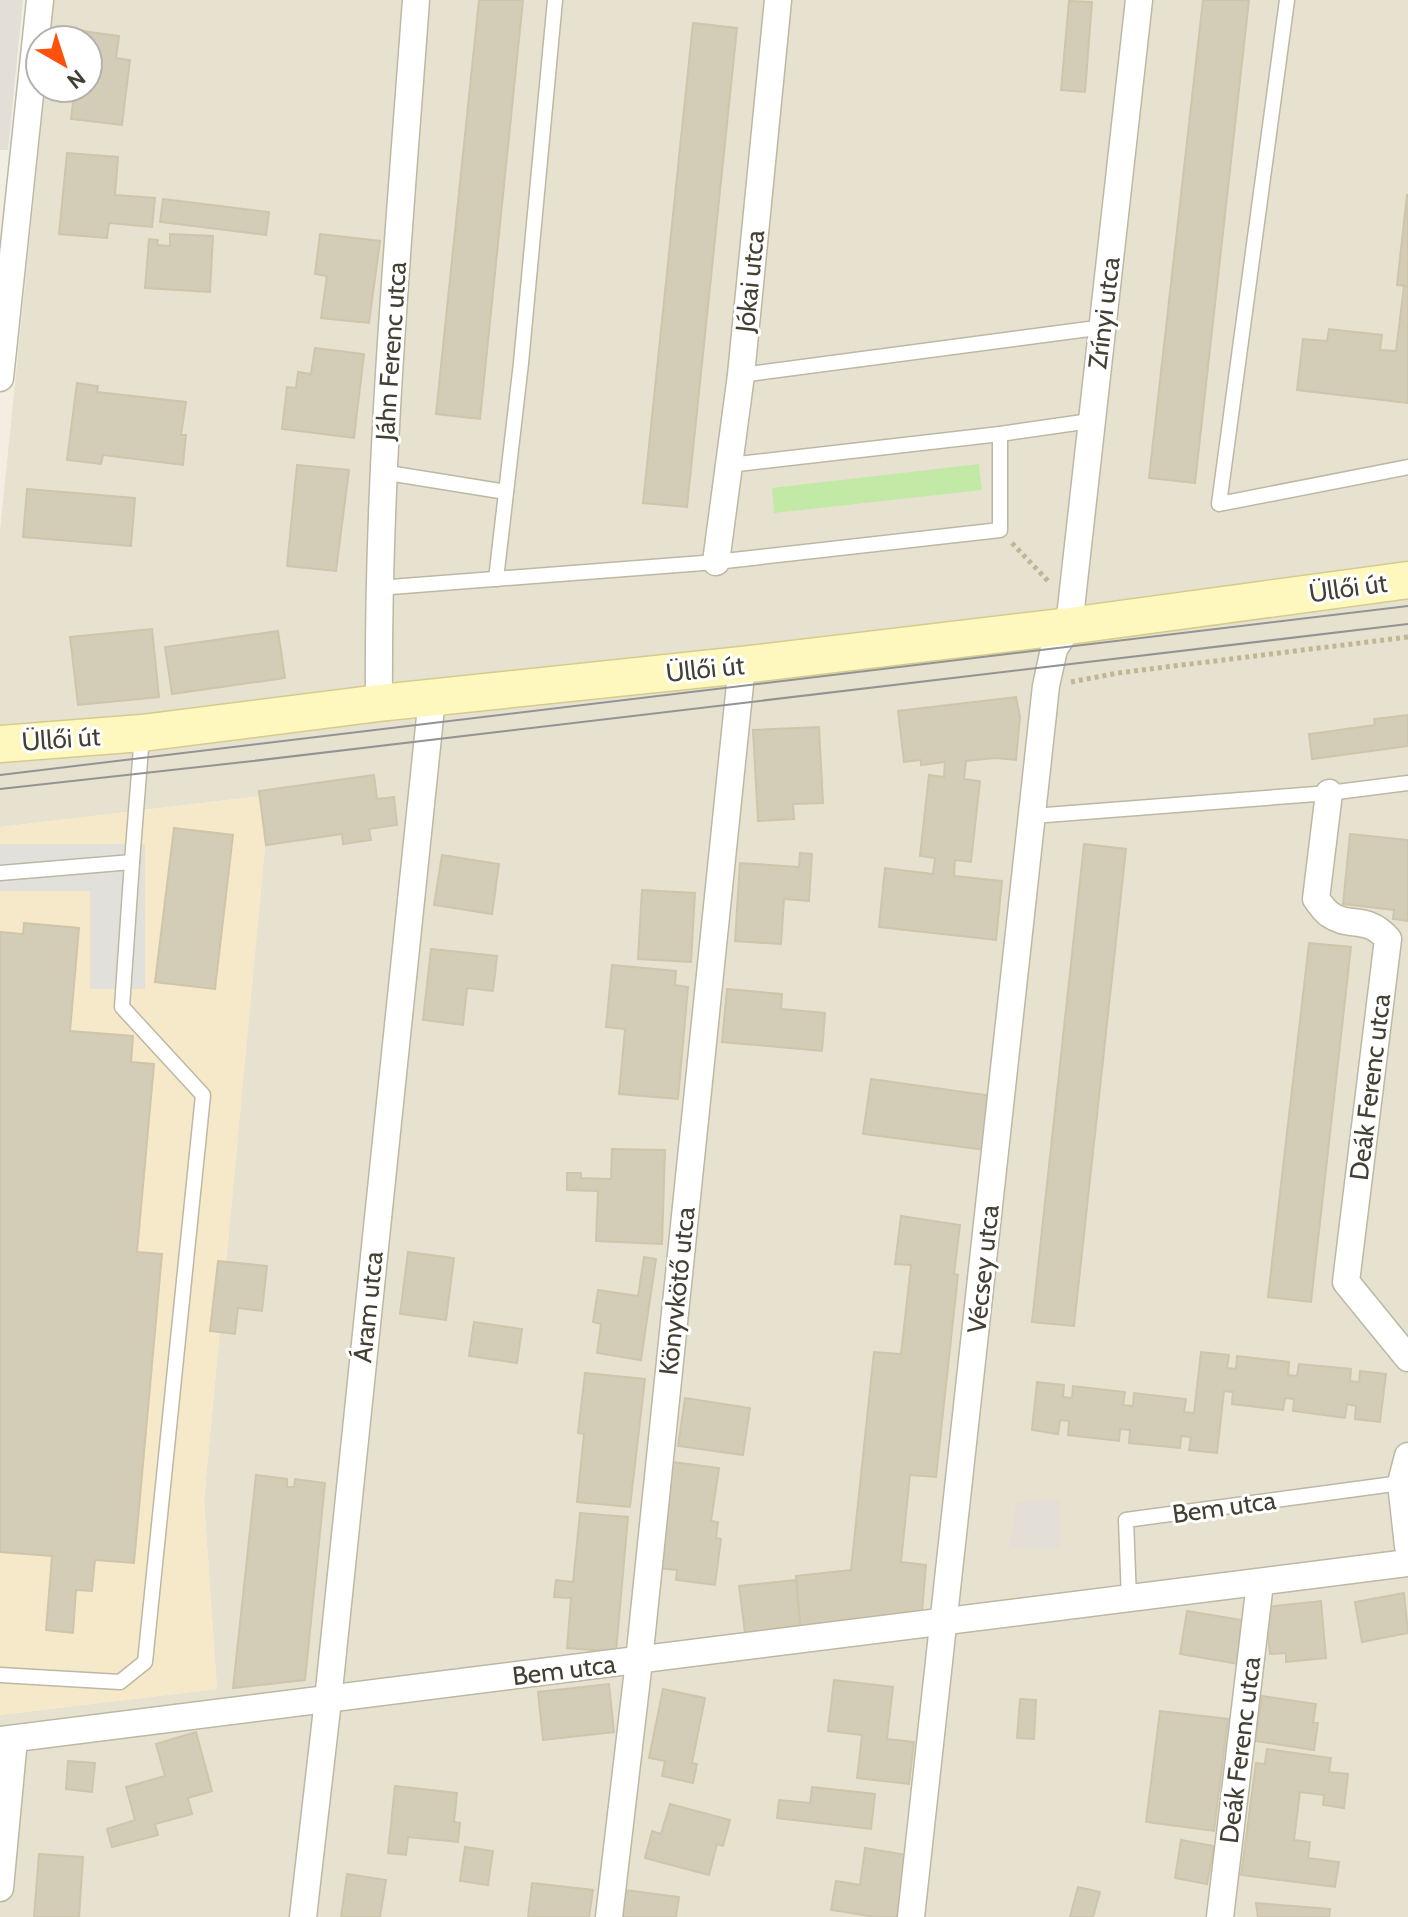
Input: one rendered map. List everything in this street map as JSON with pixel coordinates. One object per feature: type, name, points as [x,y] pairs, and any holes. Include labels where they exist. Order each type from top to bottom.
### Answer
[{"type":"main road","name":"Üllői út","points":[[0,744],[142,733],[379,703],[742,665],[1070,616],[1408,580]]},
{"type":"street","points":[[0,378],[12,156],[40,0]]},
{"type":"street","name":"Jáhn Ferenc utca","points":[[379,703],[378,588],[382,472],[416,0]]},
{"type":"street","name":"Jókai utca","points":[[716,562],[741,375],[778,0]]},
{"type":"street","name":"Zrínyi utca","points":[[1070,616],[1139,0]]},
{"type":"street","name":"Vécsey utca","points":[[911,1917],[1046,686],[1054,649],[1070,616]]},
{"type":"street","name":"Könyvkötő utca","points":[[609,1917],[639,1661],[742,665]]},
{"type":"street","name":"Áram utca","points":[[303,1917],[432,698]]},
{"type":"street","name":"Deák Ferenc utca","points":[[1329,793],[1316,899],[1327,913],[1339,919],[1368,923],[1388,939],[1346,1282],[1408,1358]]},
{"type":"street","points":[[1408,1456],[1401,1483],[1408,1546]]},
{"type":"street","name":"Bem utca","points":[[7,1740],[1408,1563]]},
{"type":"street","name":"Deák Ferenc utca","points":[[1220,1917],[1260,1583]]},
{"type":"street","points":[[0,1888],[7,1740]]},
{"type":"lane","points":[[496,579],[521,363],[555,0]]},
{"type":"lane","points":[[1287,0],[1219,504],[1408,467]]},
{"type":"lane","points":[[741,375],[1104,327]]},
{"type":"lane","points":[[729,465],[1090,421]]},
{"type":"lane","points":[[378,588],[716,562],[1000,530],[1000,434]]},
{"type":"lane","points":[[382,472],[506,492]]},
{"type":"lane","points":[[0,1675],[120,1682],[145,1662],[203,1095],[122,1007],[142,733]]},
{"type":"lane","points":[[1033,816],[1329,793],[1408,783]]},
{"type":"lane","points":[[0,873],[132,862]]},
{"type":"lane","name":"Bem utca","points":[[1129,1600],[1126,1520],[1401,1483]]},
{"type":"path","points":[[1000,530],[1070,616]]},
{"type":"path","points":[[1046,686],[1118,673],[1408,637]]},
{"type":"shaded area","points":[[0,0],[23,0],[8,150],[0,150]]},
{"type":"shaded area","points":[[54,0],[1408,0],[1408,1917],[0,1917],[0,1715],[217,1689],[204,1501],[269,795],[0,827],[0,531],[43,104],[104,104],[104,24],[52,24]]},
{"type":"shaded area","points":[[270,795],[204,1501],[217,1689],[0,1715],[0,827]]},
{"type":"shaded area","points":[[0,844],[145,844],[145,989],[90,989],[90,891],[0,891]]},
{"type":"shaded area","points":[[1059,1499],[1061,1549],[1010,1547],[1016,1502]]},
{"type":"green space","points":[[979,464],[982,490],[774,513],[772,488]]},
{"type":"building","points":[[479,0],[523,0],[480,419],[436,414]]},
{"type":"building","points":[[1203,0],[1249,0],[1195,483],[1149,478]]},
{"type":"building","points":[[1069,1],[1092,2],[1085,92],[1061,90]]},
{"type":"building","points":[[693,23],[737,28],[687,507],[643,503]]},
{"type":"building","points":[[104,34],[119,36],[116,58],[130,60],[122,125],[71,119],[73,104],[104,104]]},
{"type":"building","points":[[67,153],[118,157],[115,195],[155,198],[152,227],[109,223],[107,238],[59,234]]},
{"type":"building","points":[[1408,195],[1408,286],[1397,285]]},
{"type":"building","points":[[163,199],[269,212],[266,235],[160,222]]},
{"type":"building","points":[[170,234],[213,236],[210,292],[145,288],[149,239],[158,240],[157,245],[170,246]]},
{"type":"building","points":[[320,234],[380,241],[369,323],[321,318],[327,276],[315,274]]},
{"type":"building","points":[[1404,286],[1408,286],[1408,403],[1297,390],[1303,339],[1327,341],[1329,329],[1382,335],[1380,350],[1396,351]]},
{"type":"building","points":[[315,348],[364,354],[354,438],[282,429],[287,387],[296,388],[298,372],[311,374]]},
{"type":"building","points":[[77,383],[98,386],[97,392],[186,402],[181,435],[186,435],[183,465],[103,455],[101,464],[67,460]]},
{"type":"building","points":[[297,465],[349,470],[336,571],[287,566]]},
{"type":"building","points":[[27,489],[135,498],[131,546],[23,537]]},
{"type":"building","points":[[152,629],[159,697],[78,705],[70,637]]},
{"type":"building","points":[[278,631],[285,678],[172,694],[165,647]]},
{"type":"building","points":[[1016,697],[1020,717],[1016,760],[995,758],[966,761],[964,779],[980,781],[971,862],[955,860],[954,876],[1002,881],[996,940],[879,927],[885,868],[933,874],[935,858],[920,856],[929,775],[944,777],[945,762],[921,765],[921,760],[904,762],[898,711]]},
{"type":"building","points":[[1408,715],[1408,746],[1312,759],[1309,734],[1375,725],[1374,719]]},
{"type":"building","points":[[819,727],[823,803],[793,804],[794,819],[758,821],[753,730]]},
{"type":"building","points":[[374,775],[377,799],[394,797],[397,825],[369,829],[371,840],[343,844],[342,834],[266,845],[259,791]]},
{"type":"building","points":[[174,828],[233,835],[215,989],[155,982]]},
{"type":"building","points":[[1350,834],[1408,840],[1408,921],[1393,919],[1394,910],[1343,904]]},
{"type":"building","points":[[1084,844],[1126,849],[1074,1326],[1032,1322]]},
{"type":"building","points":[[800,853],[812,854],[809,901],[784,899],[781,944],[735,941],[740,863],[799,867]]},
{"type":"building","points":[[442,855],[499,864],[492,914],[434,905]]},
{"type":"building","points":[[642,890],[695,893],[691,962],[638,959]]},
{"type":"building","points":[[24,923],[79,928],[70,1031],[133,1036],[131,1062],[154,1064],[137,1252],[162,1254],[134,1563],[95,1560],[92,1591],[76,1590],[73,1633],[46,1630],[52,1556],[0,1552],[0,932],[23,934]]},
{"type":"building","points":[[1309,943],[1351,947],[1311,1302],[1268,1297]]},
{"type":"building","points":[[431,949],[497,956],[493,991],[467,988],[463,1025],[423,1020]]},
{"type":"building","points":[[612,965],[676,971],[675,985],[688,987],[678,1099],[619,1094],[625,1029],[606,1027]]},
{"type":"building","points":[[727,989],[782,994],[781,1009],[825,1013],[822,1051],[722,1042]]},
{"type":"building","points":[[871,1079],[993,1096],[985,1150],[863,1134]]},
{"type":"building","points":[[612,1149],[665,1150],[662,1244],[596,1241],[598,1191],[567,1190],[567,1173],[581,1173],[581,1178],[611,1179]]},
{"type":"building","points":[[901,1216],[960,1225],[954,1274],[958,1275],[936,1477],[910,1475],[901,1562],[926,1565],[922,1612],[800,1626],[796,1576],[851,1570],[874,1352],[901,1354],[911,1265],[895,1264]]},
{"type":"building","points":[[408,1252],[454,1258],[446,1320],[400,1314]]},
{"type":"building","points":[[644,1257],[656,1259],[641,1360],[597,1353],[601,1324],[593,1322],[598,1290],[638,1296]]},
{"type":"building","points":[[218,1261],[267,1266],[262,1311],[238,1308],[235,1334],[210,1331]]},
{"type":"building","points":[[474,1322],[522,1329],[517,1363],[469,1356]]},
{"type":"building","points":[[1201,1352],[1229,1355],[1227,1368],[1236,1369],[1237,1356],[1289,1362],[1288,1375],[1297,1376],[1299,1364],[1351,1369],[1350,1381],[1359,1382],[1360,1371],[1386,1374],[1380,1422],[1355,1419],[1356,1406],[1347,1404],[1345,1418],[1293,1411],[1294,1399],[1285,1398],[1283,1410],[1232,1404],[1233,1392],[1224,1391],[1217,1453],[1189,1450],[1191,1437],[1181,1436],[1180,1448],[1129,1443],[1130,1430],[1120,1429],[1119,1441],[1068,1435],[1069,1421],[1060,1420],[1058,1434],[1032,1430],[1037,1382],[1064,1385],[1063,1397],[1072,1398],[1073,1386],[1125,1392],[1123,1405],[1133,1406],[1134,1393],[1186,1399],[1184,1412],[1194,1413]]},
{"type":"building","points":[[585,1373],[645,1379],[630,1507],[577,1502],[584,1434],[578,1433]]},
{"type":"building","points":[[685,1398],[750,1408],[743,1455],[678,1446]]},
{"type":"building","points":[[673,1462],[719,1468],[711,1521],[718,1522],[716,1538],[721,1539],[715,1585],[676,1580],[677,1570],[658,1568]]},
{"type":"building","points":[[256,1475],[287,1479],[287,1487],[294,1487],[295,1479],[325,1483],[305,1680],[233,1688]]},
{"type":"building","points":[[580,1513],[628,1517],[616,1652],[567,1648],[571,1598],[554,1597],[556,1580],[573,1582]]},
{"type":"building","points":[[796,1580],[800,1626],[745,1633],[739,1586]]},
{"type":"building","points":[[1404,1593],[1408,1633],[1362,1642],[1355,1602]]},
{"type":"building","points":[[1321,1601],[1326,1658],[1286,1662],[1286,1653],[1270,1654],[1265,1607]]},
{"type":"building","points":[[1187,1611],[1242,1620],[1240,1637],[1250,1638],[1245,1665],[1180,1654]]},
{"type":"building","points":[[834,1680],[893,1687],[887,1739],[914,1742],[909,1784],[857,1778],[862,1735],[828,1731]]},
{"type":"building","points":[[609,1684],[614,1732],[543,1740],[538,1692]]},
{"type":"building","points":[[663,1689],[705,1698],[692,1763],[697,1764],[693,1783],[662,1776],[665,1761],[649,1758]]},
{"type":"building","points":[[1262,1696],[1316,1704],[1313,1723],[1318,1723],[1314,1750],[1255,1741]]},
{"type":"building","points":[[1020,1699],[1036,1700],[1034,1739],[1017,1738]]},
{"type":"building","points":[[1160,1711],[1228,1719],[1214,1831],[1146,1822]]},
{"type":"building","points":[[196,1732],[212,1791],[188,1798],[192,1814],[155,1824],[158,1835],[112,1847],[107,1829],[135,1820],[126,1787],[165,1776],[156,1744]]},
{"type":"building","points":[[1267,1749],[1331,1758],[1329,1772],[1348,1774],[1344,1808],[1323,1805],[1324,1795],[1300,1792],[1294,1840],[1310,1842],[1308,1858],[1339,1862],[1335,1887],[1241,1875],[1256,1763],[1265,1764]]},
{"type":"building","points":[[68,1761],[95,1763],[92,1792],[66,1789]]},
{"type":"building","points":[[395,1786],[457,1793],[454,1822],[460,1823],[458,1842],[408,1837],[406,1855],[388,1853]]},
{"type":"building","points":[[812,1787],[875,1794],[871,1829],[777,1818],[779,1800],[810,1803]]},
{"type":"building","points":[[670,1804],[730,1820],[723,1846],[717,1844],[709,1875],[645,1858],[652,1831],[661,1834]]},
{"type":"building","points":[[1181,1840],[1214,1846],[1207,1884],[1175,1878]]},
{"type":"building","points":[[465,1847],[493,1851],[488,1885],[460,1881]]},
{"type":"building","points":[[865,1848],[907,1855],[897,1917],[831,1910],[836,1881],[860,1885]]},
{"type":"building","points":[[39,1854],[83,1857],[79,1917],[34,1917]]},
{"type":"building","points":[[347,1874],[386,1880],[380,1917],[341,1917]]},
{"type":"building","points":[[532,1883],[593,1890],[589,1917],[528,1917]]},
{"type":"building","points":[[1078,1887],[1100,1892],[1093,1917],[1070,1917]]},
{"type":"building","points":[[625,1890],[679,1897],[676,1917],[621,1917]]},
{"type":"building","points":[[1256,1903],[1330,1909],[1329,1917],[1258,1917]]},
{"type":"tram line","points":[[0,775],[1408,606]]},
{"type":"tram line","points":[[0,789],[1408,624]]}]
